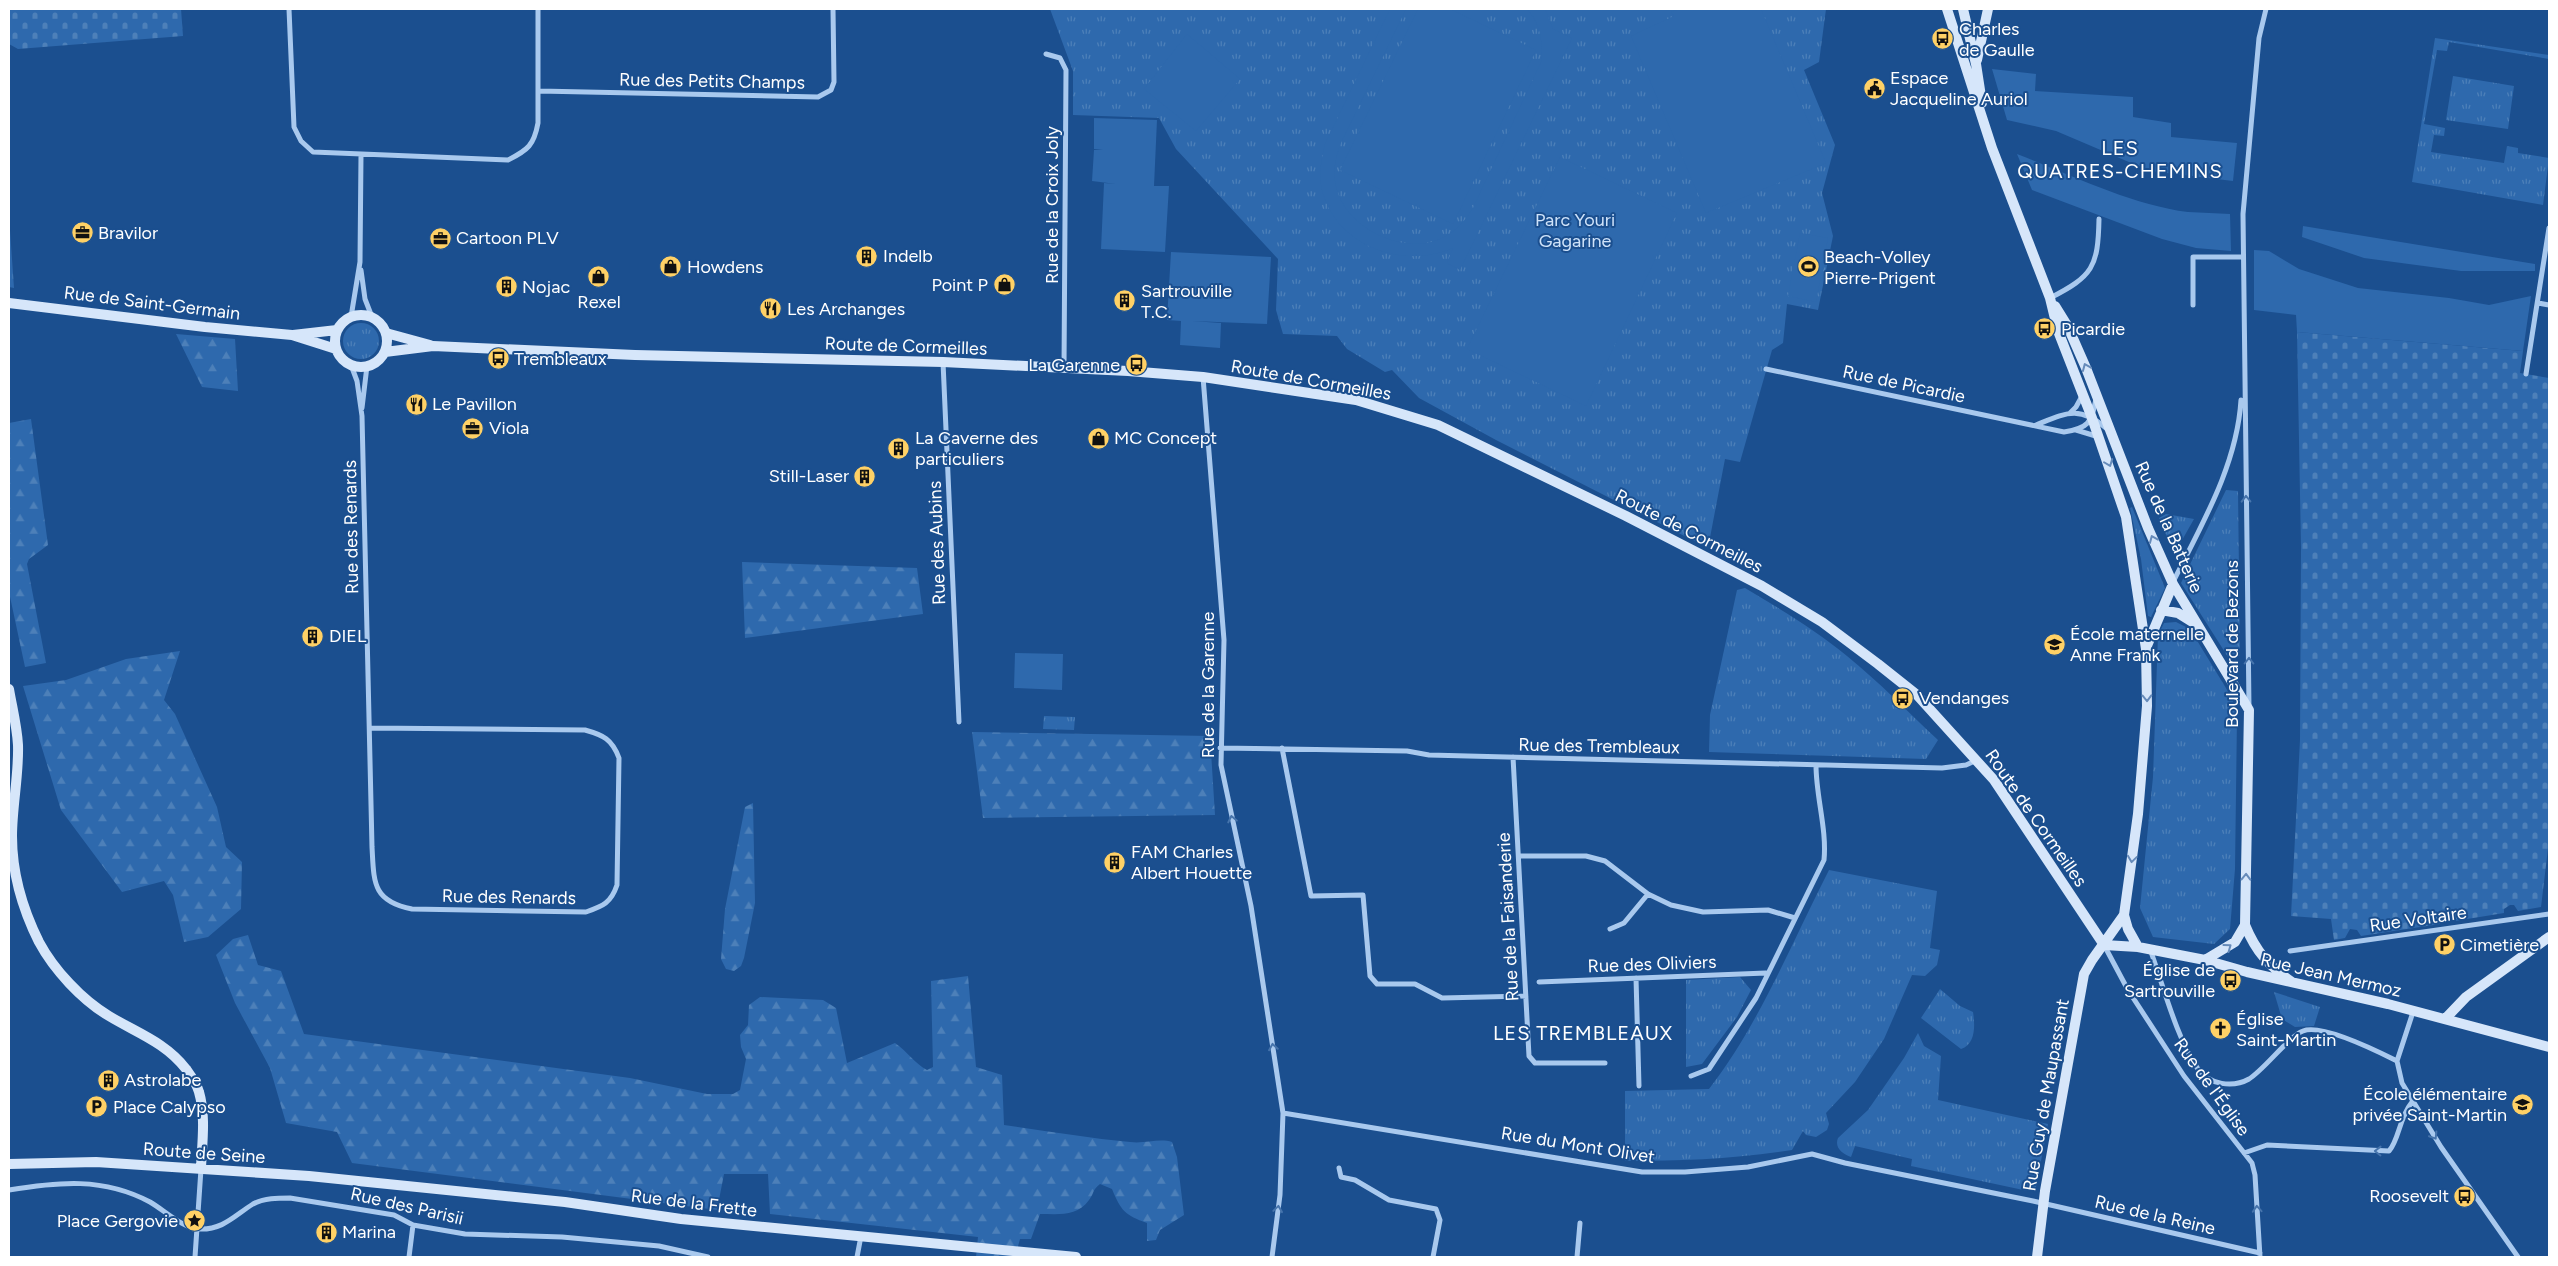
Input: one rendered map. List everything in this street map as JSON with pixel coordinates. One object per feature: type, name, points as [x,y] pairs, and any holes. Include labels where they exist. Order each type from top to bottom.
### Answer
[{"type":"main road","points":[[1947,9],[1985,126],[2050,298],[2058,331],[2083,393],[2126,517],[2146,649],[2146,724],[2138,814],[2124,915],[2128,929],[2138,946]]},
{"type":"main road","points":[[1963,9],[1976,64],[1985,126]]},
{"type":"main road","points":[[1976,64],[1988,9]]},
{"type":"main road","name":"Rue de la Batterie","points":[[2050,298],[2068,327],[2097,393],[2110,431],[2173,584],[2249,710]]},
{"type":"main road","name":"Rue de Saint-Germain","points":[[9,303],[205,327],[292,335],[337,330]]},
{"type":"main road","points":[[365,315],[372,317],[382,326],[386,333],[387,342],[384,352],[380,358],[367,366],[351,365],[344,361],[336,349],[337,330],[351,317],[365,315]]},
{"type":"main road","name":"Route de Cormeilles","points":[[386,333],[433,346]]},
{"type":"main road","name":"Rue de Saint-Germain","points":[[292,335],[336,349]]},
{"type":"main road","name":"Route de Cormeilles","points":[[384,352],[433,346],[635,355],[943,362],[1203,377],[1356,400],[1438,425],[1626,516],[1762,586],[1822,622],[1917,695],[1977,760],[2030,831],[2104,945]]},
{"type":"main road","points":[[2146,649],[2173,584]]},
{"type":"main road","name":"Rue de la Batterie","points":[[2161,610],[2178,613],[2197,625]]},
{"type":"main road","points":[[9,689],[18,744],[12,836],[15,871],[29,918],[40,942],[52,960],[78,991],[108,1016],[160,1043],[177,1058],[193,1078],[199,1092],[202,1122],[201,1168]]},
{"type":"main road","name":"Boulevard de Bezons","points":[[2249,710],[2245,925],[2262,958],[2272,968],[2292,982]]},
{"type":"main road","name":"Rue Guy de Maupassant","points":[[2037,1257],[2043,1204],[2084,974],[2124,915]]},
{"type":"main road","points":[[2205,960],[2235,942],[2245,925]]},
{"type":"main road","points":[[2444,1019],[2466,997],[2549,937]]},
{"type":"main road","name":"Rue Jean Mermoz","points":[[2104,945],[2138,946],[2205,960],[2549,1047]]},
{"type":"main road","name":"Route de Seine","points":[[9,1164],[96,1162],[309,1176]]},
{"type":"main road","name":"Rue de la Frette","points":[[309,1176],[565,1202],[681,1219],[1076,1257]]},
{"type":"street","points":[[289,9],[294,126],[301,141],[313,152],[508,160],[524,152],[535,139],[538,123],[539,91],[538,9]]},
{"type":"street","name":"Rue des Petits Champs","points":[[539,91],[818,97],[831,90],[834,82],[833,9]]},
{"type":"street","name":"Boulevard de Bezons","points":[[2249,710],[2243,257],[2244,181],[2259,38],[2266,9]]},
{"type":"street","name":"Rue de la Croix Joly","points":[[1046,54],[1060,58],[1066,70],[1064,368]]},
{"type":"street","points":[[361,155],[360,262],[365,299],[372,317]]},
{"type":"street","points":[[2050,298],[2084,279],[2094,264],[2098,244],[2099,220]]},
{"type":"street","points":[[2526,374],[2549,228]]},
{"type":"street","points":[[2194,305],[2193,256],[2243,257]]},
{"type":"street","points":[[351,317],[360,262]]},
{"type":"street","points":[[2538,303],[2549,305]]},
{"type":"street","name":"Rue des Aubins","points":[[943,362],[959,722]]},
{"type":"street","name":"Boulevard de Bezons","points":[[2173,584],[2225,474],[2240,425],[2244,362]]},
{"type":"street","name":"Rue des Renards","points":[[351,365],[357,382],[362,416],[370,728],[374,878],[378,891],[386,902],[412,909],[586,912],[605,905],[612,899],[617,886],[619,758],[614,744],[604,736],[584,730],[370,728]]},
{"type":"street","name":"Rue des Renards","points":[[362,416],[367,366]]},
{"type":"street","name":"Rue de Picardie","points":[[1766,369],[2064,432],[2075,430],[2099,437]]},
{"type":"street","name":"Rue de la Garenne","points":[[1203,377],[1224,640],[1221,765],[1251,906],[1284,1113],[1280,1194],[1272,1257]]},
{"type":"street","points":[[2070,413],[2076,407],[2083,393]]},
{"type":"street","points":[[2075,430],[2083,428],[2092,418],[2097,393]]},
{"type":"street","points":[[2036,426],[2070,413],[2078,412],[2092,418],[2110,431]]},
{"type":"street","name":"Rue des Trembleaux","points":[[1220,748],[1407,751],[1429,755],[1942,768],[1966,765],[1977,760]]},
{"type":"street","points":[[1282,748],[1311,896],[1363,895],[1370,976],[1377,984],[1415,984],[1442,998],[1526,996]]},
{"type":"street","name":"Rue de la Faisanderie","points":[[1513,757],[1530,1056],[1535,1063],[1605,1063]]},
{"type":"street","points":[[1691,1076],[1710,1069],[1756,998],[1766,973],[1824,860],[1825,847],[1816,788],[1816,765]]},
{"type":"street","points":[[1519,856],[1586,856],[1605,861],[1648,894],[1671,904],[1703,912],[1768,910],[1795,918]]},
{"type":"street","points":[[1610,930],[1624,923],[1648,894]]},
{"type":"street","name":"Rue Voltaire","points":[[2290,951],[2549,914]]},
{"type":"street","name":"Rue de l'Église","points":[[2104,945],[2128,990],[2184,1076],[2252,1163],[2255,1175],[2260,1255]]},
{"type":"street","points":[[2150,949],[2187,1052],[2198,1071],[2212,1081],[2231,1085],[2248,1079],[2304,1031],[2320,1030],[2365,1045],[2397,1061]]},
{"type":"street","name":"Rue des Oliviers","points":[[1539,982],[1766,973]]},
{"type":"street","points":[[1636,978],[1639,1086]]},
{"type":"street","points":[[2413,1012],[2397,1061],[2402,1083],[2412,1102],[2482,1208],[2518,1257]]},
{"type":"street","points":[[2244,1153],[2267,1145],[2388,1151],[2393,1146],[2403,1114],[2412,1102]]},
{"type":"street","name":"Rue du Mont Olivet","points":[[1284,1113],[1642,1172],[1685,1172],[1748,1167],[1812,1154],[1845,1163],[2043,1204]]},
{"type":"street","points":[[195,1257],[201,1168]]},
{"type":"street","points":[[1339,1168],[1341,1178],[1355,1180],[1389,1200],[1436,1209],[1440,1220],[1433,1257]]},
{"type":"street","points":[[9,1190],[65,1182],[88,1183],[120,1190],[149,1201],[197,1229]]},
{"type":"street","name":"Rue des Parisii","points":[[197,1229],[224,1226],[254,1203],[274,1198],[307,1200],[394,1215],[413,1225],[465,1234],[562,1237],[659,1246],[708,1257]]},
{"type":"street","name":"Rue de la Reine","points":[[2043,1204],[2178,1234],[2260,1255]]},
{"type":"street","points":[[1577,1257],[1580,1223]]},
{"type":"street","points":[[409,1257],[413,1225]]},
{"type":"street","points":[[857,1257],[861,1236]]},
{"type":"green space","points":[[9,9],[181,9],[183,36],[18,49],[9,44]]},
{"type":"green space","name":"Parc Youri Gagarine","points":[[1050,9],[1826,9],[1819,62],[1804,70],[1835,145],[1822,193],[1833,236],[1818,310],[1787,304],[1783,343],[1772,350],[1740,462],[1725,459],[1708,548],[1496,440],[1419,398],[1392,370],[1385,372],[1347,349],[1337,336],[1283,334],[1276,310],[1278,259],[1176,149],[1159,118],[1073,115],[1073,71]]},
{"type":"green space","points":[[1390,9],[1406,9],[1340,145],[1334,173],[1337,190],[1343,204],[1353,216],[1365,227],[1379,235],[1394,241],[1410,244],[1425,243],[1445,237],[1459,227],[1473,208],[1541,62],[1542,47],[1540,34],[1532,15],[1527,9],[1545,9],[1553,29],[1572,38],[1460,270],[1447,263],[1453,248],[1434,254],[1414,256],[1376,249],[1359,240],[1344,228],[1331,213],[1323,194],[1321,169],[1325,144]]},
{"type":"green space","points":[[1418,9],[1450,9],[1536,50],[1453,224],[1340,170]]},
{"type":"green space","points":[[1679,9],[1761,9],[1826,163],[1706,213],[1631,36],[1674,16],[1671,12]]},
{"type":"green space","points":[[1187,34],[1240,79],[1196,131],[1144,89]]},
{"type":"green space","points":[[2435,38],[2549,55],[2549,59],[2449,42],[2447,51],[2437,50],[2424,124],[2445,128],[2444,136],[2434,135],[2431,152],[2504,163],[2507,146],[2518,148],[2518,153],[2549,158],[2543,205],[2412,182]]},
{"type":"green space","points":[[1992,69],[2036,74],[2035,91],[2133,97],[2133,117],[2171,123],[2171,137],[2237,143],[2233,181],[2150,171],[2056,131],[2007,120]]},
{"type":"green space","points":[[2453,76],[2514,86],[2508,129],[2446,120]]},
{"type":"green space","points":[[1094,118],[1157,120],[1154,186],[1169,186],[1165,252],[1101,249],[1104,183],[1116,184],[1092,181],[1094,150],[1103,150],[1094,149]]},
{"type":"green space","points":[[2017,154],[2101,188],[2145,203],[2188,212],[2230,214],[2231,251],[2196,248],[2162,239],[2032,190]]},
{"type":"green space","points":[[1560,157],[1677,213],[1586,406],[1467,349]]},
{"type":"green space","points":[[9,216],[14,288],[9,287]]},
{"type":"green space","points":[[2303,226],[2535,264],[2535,271],[2461,271],[2364,258],[2302,237]]},
{"type":"green space","name":"Beach-Volley Pierre-Prigent","points":[[1800,233],[1828,238],[1816,302],[1788,296]]},
{"type":"green space","points":[[2254,250],[2269,251],[2299,269],[2358,288],[2449,298],[2489,305],[2531,296],[2523,351],[2297,332],[2296,315],[2254,310]]},
{"type":"green space","points":[[1171,252],[1271,257],[1267,324],[1192,321],[1221,323],[1220,348],[1180,345],[1181,321],[1167,320]]},
{"type":"green space","points":[[361,323],[368,324],[374,328],[378,334],[378,348],[374,354],[368,358],[361,359],[354,358],[348,354],[344,348],[343,341],[344,334],[348,328],[354,324]]},
{"type":"green space","points":[[2297,332],[2523,351],[2520,373],[2549,378],[2549,840],[2541,907],[2518,911],[2514,905],[2510,905],[2504,909],[2504,913],[2455,921],[2452,916],[2445,915],[2440,924],[2361,936],[2357,930],[2350,929],[2345,938],[2334,940],[2331,919],[2291,916],[2300,740],[2301,547]]},
{"type":"green space","points":[[176,334],[235,339],[238,391],[202,387]]},
{"type":"green space","points":[[31,419],[48,545],[29,559],[27,564],[46,663],[25,667],[9,592],[9,423]]},
{"type":"green space","points":[[2226,490],[2238,491],[2240,656],[2228,657],[2181,583]]},
{"type":"green space","points":[[2132,507],[2165,588],[2151,617],[2148,616],[2141,559],[2130,508]]},
{"type":"green space","points":[[2166,514],[2194,519],[2177,549],[2172,549],[2159,518]]},
{"type":"green space","points":[[742,562],[917,568],[923,614],[745,638]]},
{"type":"green space","points":[[1745,588],[1823,637],[1893,697],[1938,740],[1926,759],[1709,752],[1710,715],[1737,590]]},
{"type":"green space","points":[[2176,622],[2190,629],[2232,698],[2237,715],[2235,869],[2230,929],[2214,944],[2153,937],[2140,908],[2153,777],[2158,635],[2164,623]]},
{"type":"green space","points":[[180,651],[164,700],[175,714],[217,807],[226,847],[242,862],[241,909],[208,937],[184,942],[173,895],[164,881],[122,892],[61,810],[23,686],[66,680],[126,659]]},
{"type":"green space","points":[[1015,653],[1063,654],[1062,690],[1014,688]]},
{"type":"green space","points":[[1044,716],[1075,717],[1074,730],[1043,729]]},
{"type":"green space","points":[[972,732],[1210,736],[1215,815],[983,818]]},
{"type":"green space","points":[[753,803],[755,903],[744,958],[741,966],[734,971],[726,969],[721,959],[725,909],[745,807]]},
{"type":"green space","points":[[1829,870],[1937,891],[1930,948],[1940,950],[1937,965],[1925,976],[1912,975],[1884,1039],[1855,1082],[1826,1113],[1829,1124],[1827,1130],[1816,1137],[1806,1135],[1803,1131],[1792,1150],[1708,1159],[1625,1161],[1625,1091],[1709,1089],[1727,1064],[1759,1010]]},
{"type":"green space","points":[[248,935],[258,965],[281,971],[304,1034],[630,1078],[707,1094],[733,1094],[740,1090],[746,1059],[741,1047],[740,1035],[748,1025],[749,1005],[760,997],[823,1000],[836,1008],[847,1063],[895,1043],[927,1070],[933,1067],[931,981],[968,976],[976,1067],[1002,1075],[1004,1125],[1130,1142],[1172,1142],[1177,1157],[1184,1215],[1160,1230],[1156,1240],[1147,1241],[1147,1223],[1129,1215],[1121,1207],[1112,1189],[1100,1184],[1089,1200],[1073,1212],[1040,1214],[1031,1239],[1020,1239],[1015,1257],[976,1257],[978,1237],[770,1214],[768,1174],[724,1174],[717,1210],[352,1163],[337,1132],[286,1123],[270,1068],[235,1003],[216,955],[233,939]]},
{"type":"green space","points":[[1740,977],[1751,990],[1737,1017],[1702,1064],[1686,1067],[1686,980]]},
{"type":"green space","points":[[1940,989],[1960,1006],[1973,1012],[1974,1028],[1972,1039],[1966,1047],[1961,1049],[1921,1018]]},
{"type":"green space","points":[[2274,992],[2320,1007],[2314,1026],[2295,1027],[2282,1019]]},
{"type":"green space","points":[[1918,1033],[1924,1046],[1941,1056],[1938,1100],[2048,1124],[2036,1187],[2028,1191],[1911,1166],[1912,1159],[1855,1146],[1851,1157],[1838,1148],[1838,1138],[1868,1110],[1904,1058]]},
{"type":"place","name":"Charles de Gaulle","points":[[1943,39]]},
{"type":"place","name":"Espace Jacqueline Auriol","points":[[1874,88]]},
{"type":"place","name":"Bravilor","points":[[82,233]]},
{"type":"place","name":"Cartoon PLV","points":[[440,238]]},
{"type":"place","name":"Indelb","points":[[867,256]]},
{"type":"place","name":"Howdens","points":[[671,267]]},
{"type":"place","name":"Beach-Volley Pierre-Prigent","points":[[1808,267]]},
{"type":"place","name":"Rexel","points":[[599,277]]},
{"type":"place","name":"Point P","points":[[1004,285]]},
{"type":"place","name":"Nojac","points":[[506,287]]},
{"type":"place","name":"Sartrouville T.C.","points":[[1125,301]]},
{"type":"place","name":"Les Archanges","points":[[771,309]]},
{"type":"place","name":"Picardie","points":[[2045,329]]},
{"type":"place","name":"Trembleaux","points":[[498,359]]},
{"type":"place","name":"La Garenne","points":[[1136,365]]},
{"type":"place","name":"Le Pavillon","points":[[416,404]]},
{"type":"place","name":"Viola","points":[[473,428]]},
{"type":"place","name":"MC Concept","points":[[1098,438]]},
{"type":"place","name":"La Caverne des particuliers","points":[[899,448]]},
{"type":"place","name":"Still-Laser","points":[[865,476]]},
{"type":"place","name":"DIEL","points":[[313,636]]},
{"type":"place","name":"École maternelle Anne Frank","points":[[2054,644]]},
{"type":"place","name":"Vendanges","points":[[1903,698]]},
{"type":"place","name":"FAM Charles Albert Houette","points":[[1115,862]]},
{"type":"place","name":"Cimetière","points":[[2444,945]]},
{"type":"place","name":"Église de Sartrouville","points":[[2231,980]]},
{"type":"place","name":"Église Saint-Martin","points":[[2220,1029]]},
{"type":"place","name":"Astrolabe","points":[[108,1080]]},
{"type":"place","name":"École élémentaire privée Saint-Martin","points":[[2523,1104]]},
{"type":"place","name":"Place Calypso","points":[[97,1107]]},
{"type":"place","name":"Roosevelt","points":[[2465,1196]]},
{"type":"place","name":"Place Gergovie","points":[[194,1221]]},
{"type":"place","name":"Marina","points":[[326,1232]]},
{"type":"district","name":"LES QUATRES-CHEMINS","points":[[2120,160]]},
{"type":"district","name":"LES TREMBLEAUX","points":[[1583,1033]]}]
